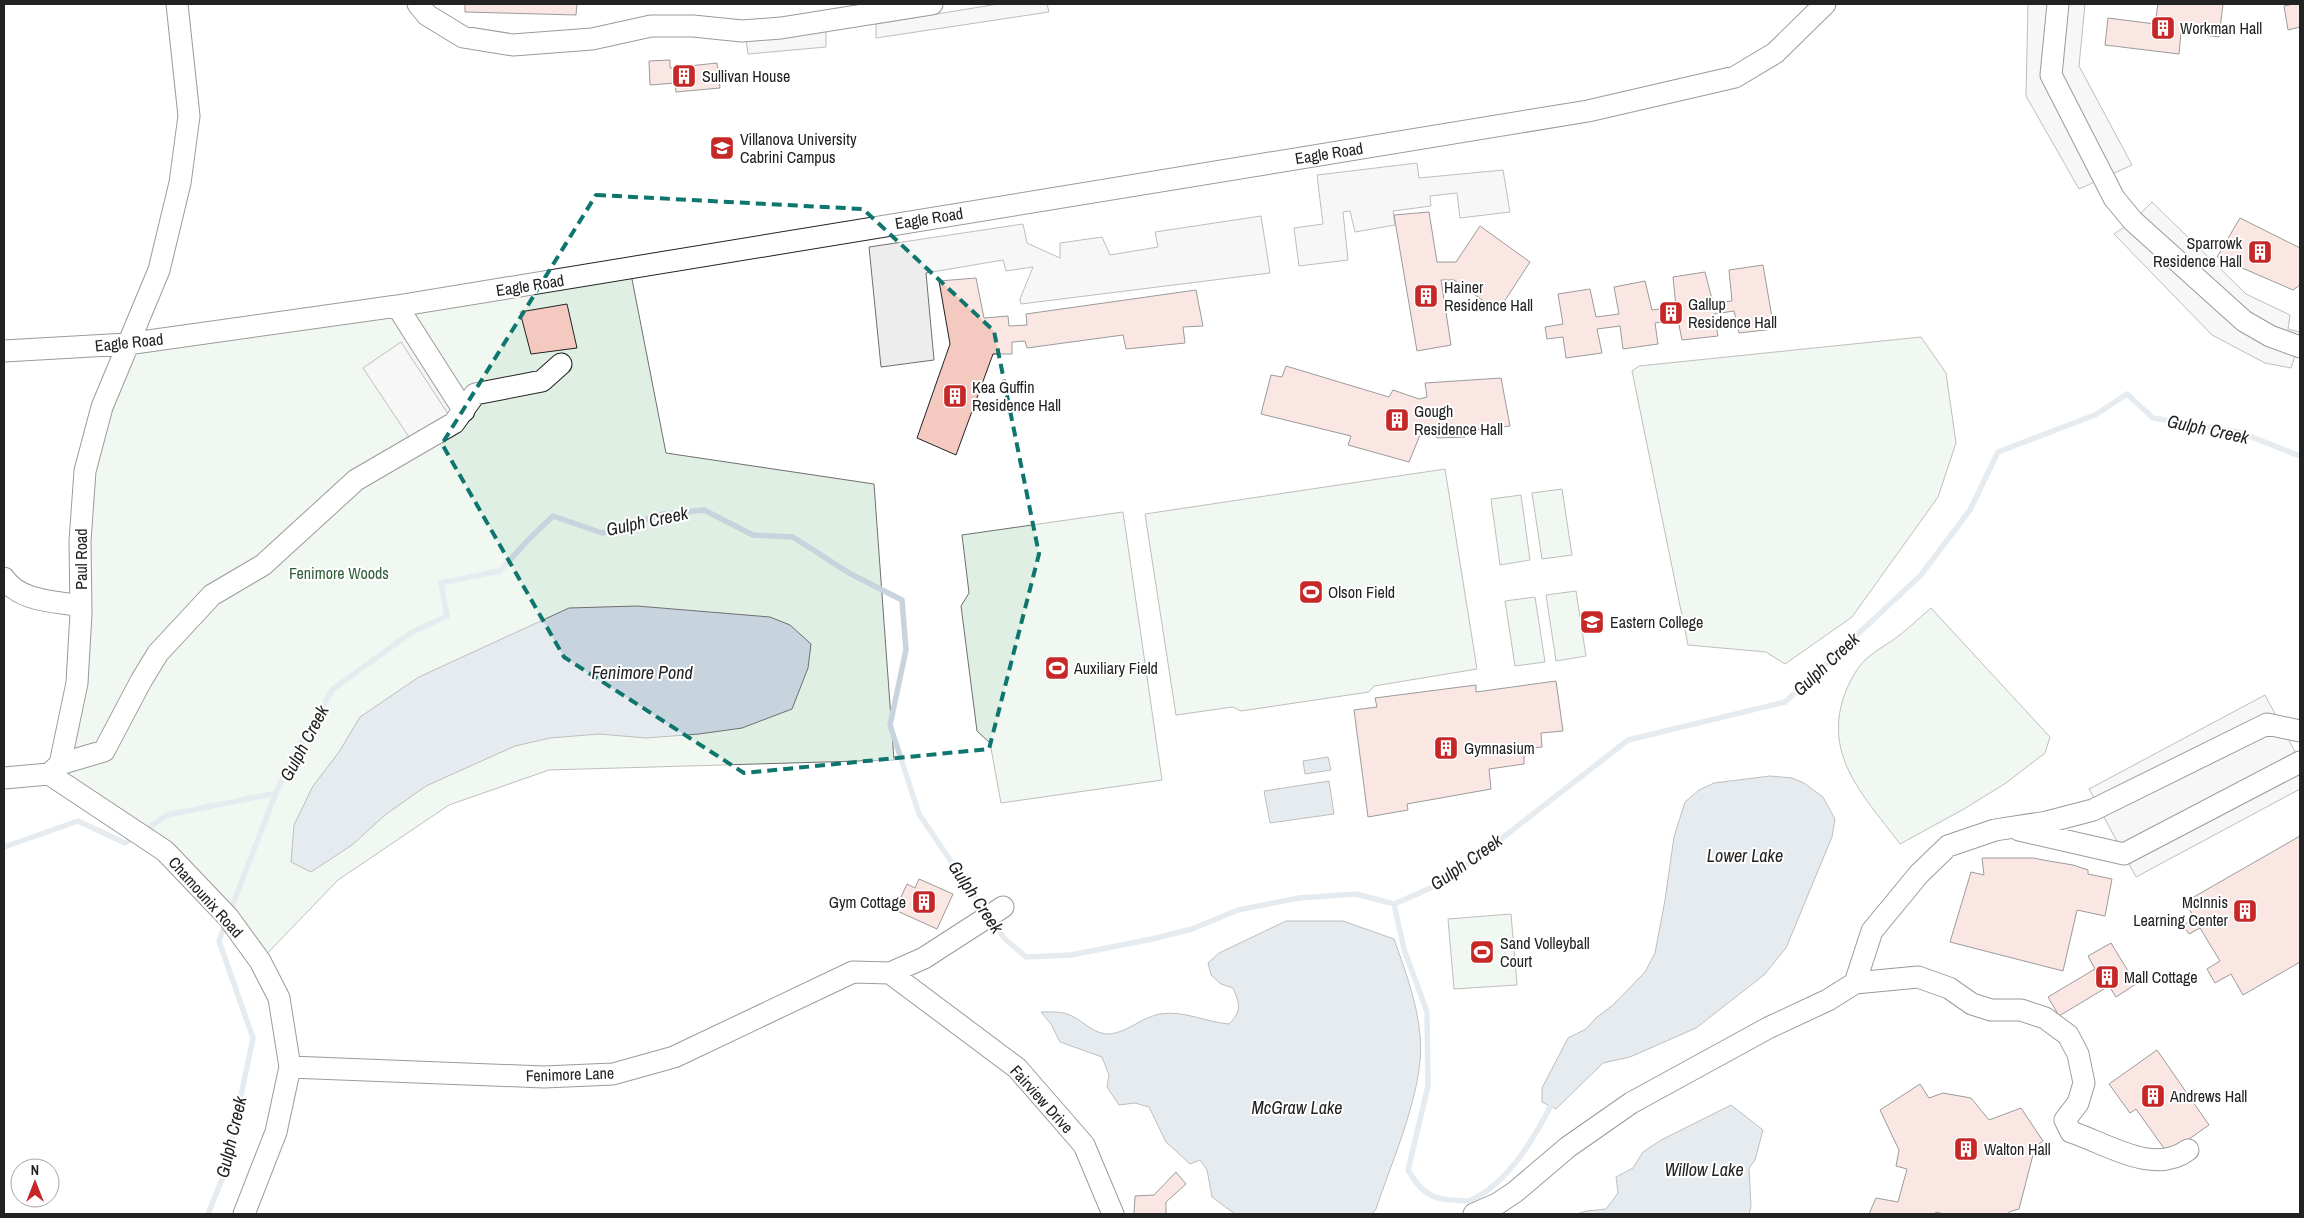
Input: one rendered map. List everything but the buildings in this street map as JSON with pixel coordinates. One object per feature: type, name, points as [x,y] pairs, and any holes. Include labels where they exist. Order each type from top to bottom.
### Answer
[{"type":"street","name":"Paul Road","points":[[54,769],[77,683],[81,606],[80,541],[85,471],[102,407],[159,270],[180,183],[189,116],[177,4]]},
{"type":"street","points":[[418,4],[427,15],[463,37],[513,45],[592,39],[651,26],[693,26],[742,31],[781,28],[932,4]]},
{"type":"street","name":"Eagle Road","points":[[4,351],[127,344],[397,306],[1588,111],[1735,77],[1775,54],[1825,4]]},
{"type":"street","points":[[2058,4],[2051,75],[2114,198],[2133,221],[2244,322],[2270,336],[2300,347]]},
{"type":"street","points":[[397,306],[464,411]]},
{"type":"street","points":[[4,778],[54,769],[104,751],[158,653],[212,595],[263,565],[356,480],[454,423],[475,394],[542,380],[561,364]]},
{"type":"street","points":[[4,578],[8,585],[23,595],[81,606]]},
{"type":"street","points":[[1855,983],[1872,931],[1919,874],[1948,846],[1995,830],[2093,810],[2266,724],[2300,731]]},
{"type":"street","points":[[2011,828],[2124,854],[2300,762]]},
{"type":"street","name":"Chamounix Road","points":[[54,769],[165,851],[228,916],[260,961],[279,998],[290,1067],[276,1132],[244,1214]]},
{"type":"street","points":[[890,973],[924,958],[1003,907]]},
{"type":"street","name":"Fenimore Lane","points":[[290,1067],[544,1077],[613,1074],[674,1057],[853,972],[890,973]]},
{"type":"street","name":"Fairview Drive","points":[[890,973],[1017,1068],[1084,1145],[1113,1214]]},
{"type":"street","points":[[1474,1214],[1497,1204],[1515,1192],[1568,1147],[1631,1103],[1768,1028],[1828,1000],[1855,983],[1918,977],[1949,988],[1972,1004],[1991,1010],[2021,1010],[2045,1018],[2068,1035],[2078,1054],[2084,1083],[2078,1103],[2065,1120],[2071,1132],[2140,1159],[2159,1160],[2182,1155],[2188,1150]]},
{"type":"highlighted area","points":[[596,195],[863,209],[994,331],[1039,554],[989,749],[744,773],[564,657],[442,444]]},
{"type":"green space","name":"Fenimore Woods","points":[[630,269],[666,453],[874,484],[894,760],[549,770],[449,805],[338,880],[260,961],[165,851],[49,774],[77,683],[85,471],[127,344]]},
{"type":"green space","points":[[1921,337],[1946,373],[1956,443],[1938,497],[1852,617],[1785,664],[1766,652],[1688,645],[1632,371],[1639,366]]},
{"type":"green space","name":"Olson Field","points":[[1445,469],[1477,669],[1374,686],[1369,692],[1241,711],[1233,707],[1176,715],[1145,514]]},
{"type":"green space","points":[[1562,489],[1572,555],[1542,559],[1532,493]]},
{"type":"green space","points":[[1521,495],[1530,560],[1500,565],[1491,499]]},
{"type":"green space","name":"Auxiliary Field","points":[[1123,512],[1162,780],[1001,803],[990,743],[977,731],[961,606],[969,593],[962,535]]},
{"type":"green space","points":[[1576,591],[1586,656],[1556,661],[1546,595]]},
{"type":"green space","points":[[1535,597],[1545,662],[1515,666],[1505,601]]},
{"type":"green space","points":[[1931,608],[2050,737],[2045,753],[2006,783],[1964,809],[1900,844],[1851,776],[1839,739],[1839,718],[1846,691],[1865,660],[1903,633]]},
{"type":"green space","name":"Sand Volleyball Court","points":[[1511,914],[1517,985],[1454,989],[1448,919]]},
{"type":"shaded area","points":[[998,4],[1047,4],[1049,12],[876,38],[876,24]]},
{"type":"shaded area","points":[[2028,4],[2085,4],[2079,66],[2132,165],[2079,189],[2026,96]]},
{"type":"shaded area","points":[[826,30],[826,47],[748,54],[746,39]]},
{"type":"shaded area","points":[[1417,163],[1419,178],[1503,170],[1510,212],[1460,218],[1457,193],[1430,196],[1431,206],[1393,211],[1395,225],[1355,232],[1350,211],[1343,212],[1348,260],[1299,266],[1294,228],[1323,224],[1317,175]]},
{"type":"shaded area","points":[[2152,202],[2246,294],[2290,315],[2288,329],[2300,332],[2300,352],[2296,353],[2291,368],[2265,363],[2212,335],[2114,234],[2133,221]]},
{"type":"shaded area","points":[[1261,216],[1270,273],[1021,304],[1020,299],[1033,267],[1006,271],[1003,260],[926,273],[934,360],[881,367],[869,247],[1023,224],[1027,243],[1060,258],[1060,243],[1102,237],[1110,255],[1158,247],[1155,232]]},
{"type":"shaded area","points":[[401,342],[454,423],[415,446],[363,368]]},
{"type":"shaded area","points":[[2265,695],[2300,761],[2300,789],[2136,877],[2089,789]]},
{"type":"water","name":"Fenimore Pond","points":[[637,606],[770,617],[790,625],[811,644],[808,668],[792,709],[742,728],[699,734],[646,738],[599,734],[550,738],[515,746],[426,786],[385,815],[352,845],[311,872],[291,862],[294,825],[313,786],[339,752],[360,717],[419,677],[569,608]]},
{"type":"water","points":[[1328,757],[1331,770],[1305,774],[1303,761]]},
{"type":"water","name":"Lower Lake","points":[[1770,776],[1792,778],[1804,783],[1823,797],[1835,819],[1832,837],[1786,948],[1764,975],[1696,1028],[1630,1057],[1603,1063],[1556,1109],[1542,1102],[1542,1088],[1568,1038],[1586,1029],[1596,1018],[1614,1004],[1645,972],[1655,953],[1674,837],[1685,802],[1699,790],[1714,783]]},
{"type":"water","points":[[1329,781],[1334,814],[1270,823],[1264,791]]},
{"type":"water","name":"McGraw Lake","points":[[1286,921],[1343,921],[1394,939],[1410,986],[1420,1035],[1418,1077],[1399,1146],[1376,1209],[1372,1214],[1235,1214],[1212,1197],[1207,1170],[1200,1160],[1190,1164],[1166,1142],[1149,1107],[1135,1103],[1119,1105],[1107,1087],[1109,1075],[1102,1057],[1060,1042],[1051,1024],[1041,1012],[1068,1014],[1105,1034],[1117,1033],[1147,1018],[1169,1013],[1229,1024],[1238,1011],[1237,999],[1233,988],[1221,984],[1211,975],[1208,963],[1219,953]]},
{"type":"water","name":"Willow Lake","points":[[1731,1105],[1763,1130],[1755,1160],[1749,1168],[1751,1207],[1749,1214],[1577,1214],[1606,1209],[1618,1193],[1616,1177],[1633,1168],[1643,1152],[1661,1140]]},
{"type":"waterway","name":"Gulph Creek","points":[[992,920],[1004,938],[1026,957],[1071,955],[1152,939],[1192,929],[1238,910],[1299,898],[1356,894],[1394,904],[1433,887],[1474,860],[1628,740],[1785,702],[1921,575],[1970,510],[1998,452],[2095,415],[2127,394],[2153,418],[2239,432],[2300,456]]},
{"type":"waterway","name":"Gulph Creek","points":[[230,911],[276,793],[292,758],[333,689],[412,632],[447,616],[441,583],[500,571],[553,516],[602,533],[663,514],[704,510],[753,535],[793,537],[849,573],[902,600],[906,650],[890,725],[919,814],[986,913]]},
{"type":"waterway","points":[[143,832],[167,815],[276,793]]},
{"type":"waterway","points":[[4,847],[78,821],[125,843],[135,837]]},
{"type":"waterway","points":[[1394,904],[1404,949],[1427,1012],[1428,1086],[1408,1170],[1416,1183],[1426,1192],[1437,1198],[1462,1201],[1471,1200],[1497,1182],[1520,1157],[1553,1101]]},
{"type":"waterway","name":"Gulph Creek","points":[[208,1214],[225,1172],[253,1038],[219,941],[226,922]]},
{"type":"place","name":"Workman Hall","points":[[2163,28]]},
{"type":"place","name":"Sullivan House","points":[[684,76]]},
{"type":"place","name":"Villanova University Cabrini Campus","points":[[722,148]]},
{"type":"place","name":"Sparrowk Residence Hall","points":[[2260,252]]},
{"type":"place","name":"Hainer Residence Hall","points":[[1426,296]]},
{"type":"place","name":"Gallup Residence Hall","points":[[1671,313]]},
{"type":"place","name":"Kea Guffin Residence Hall","points":[[955,396]]},
{"type":"place","name":"Gough Residence Hall","points":[[1397,420]]},
{"type":"place","name":"Olson Field","points":[[1311,592]]},
{"type":"place","name":"Eastern College","points":[[1592,622]]},
{"type":"place","name":"Auxiliary Field","points":[[1057,668]]},
{"type":"place","name":"Gymnasium","points":[[1446,748]]},
{"type":"place","name":"Gym Cottage","points":[[924,902]]},
{"type":"place","name":"McInnis Learning Center","points":[[2245,911]]},
{"type":"place","name":"Sand Volleyball Court","points":[[1482,952]]},
{"type":"place","name":"Mall Cottage","points":[[2107,977]]},
{"type":"place","name":"Andrews Hall","points":[[2153,1096]]},
{"type":"place","name":"Walton Hall","points":[[1966,1149]]}]
